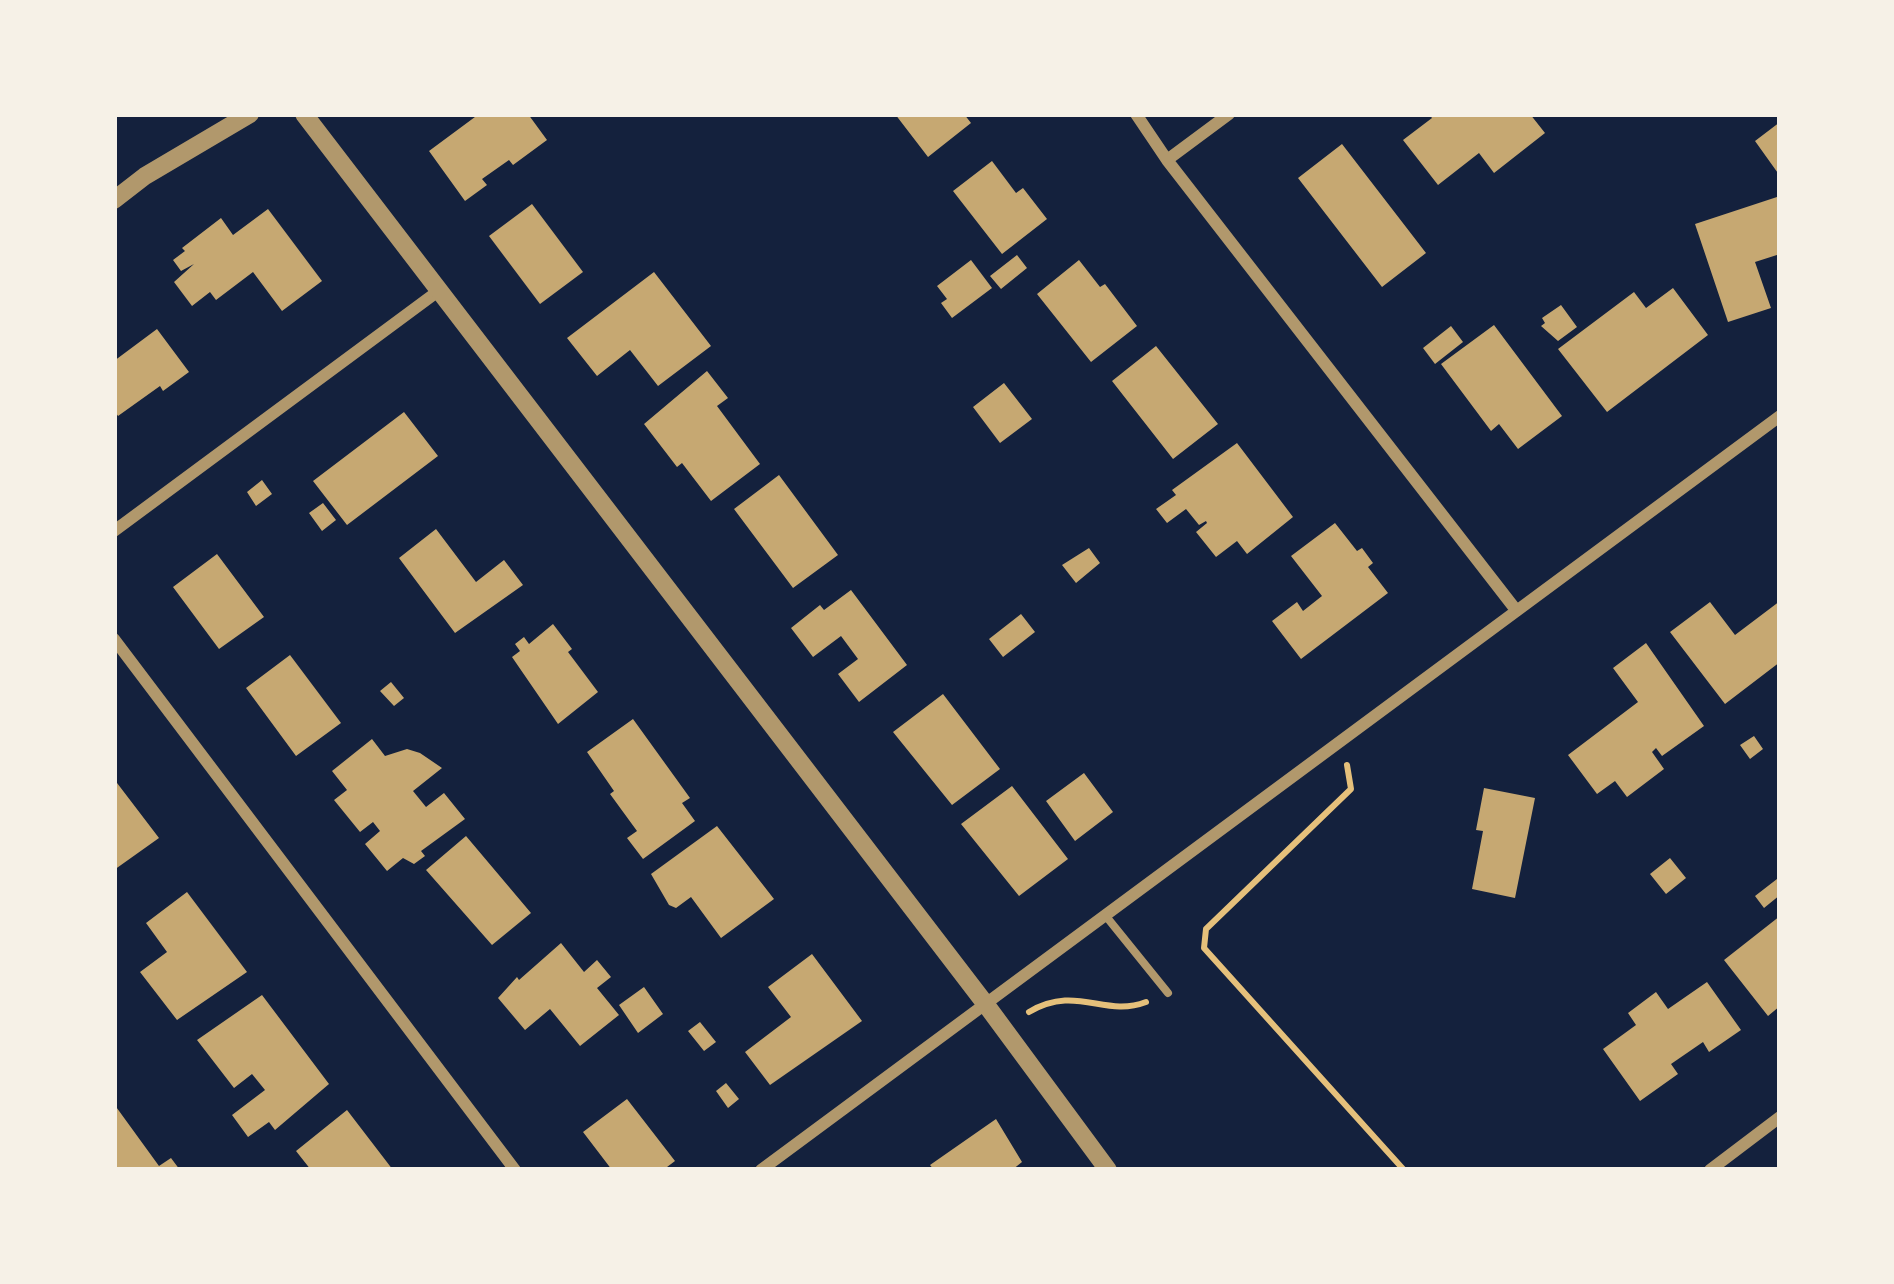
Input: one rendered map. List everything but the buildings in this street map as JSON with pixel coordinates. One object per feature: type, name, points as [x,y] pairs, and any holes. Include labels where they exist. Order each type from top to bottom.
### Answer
[{"type":"street","points":[[114,200],[145,176],[250,114]]},
{"type":"street","points":[[304,114],[1108,1170]]},
{"type":"street","points":[[1136,114],[1516,610]]},
{"type":"street","points":[[1167,160],[1229,114]]},
{"type":"street","points":[[114,531],[437,292]]},
{"type":"street","points":[[760,1170],[1780,416]]},
{"type":"street","points":[[114,639],[515,1170]]},
{"type":"street","points":[[1710,1170],[1780,1117]]},
{"type":"lane","points":[[1104,914],[1168,993]]},
{"type":"path","points":[[1343,738],[1352,789],[1206,928],[1204,948],[1404,1170]]},
{"type":"path","points":[[1028,1012],[1051,999],[1130,1008],[1168,993]]}]
